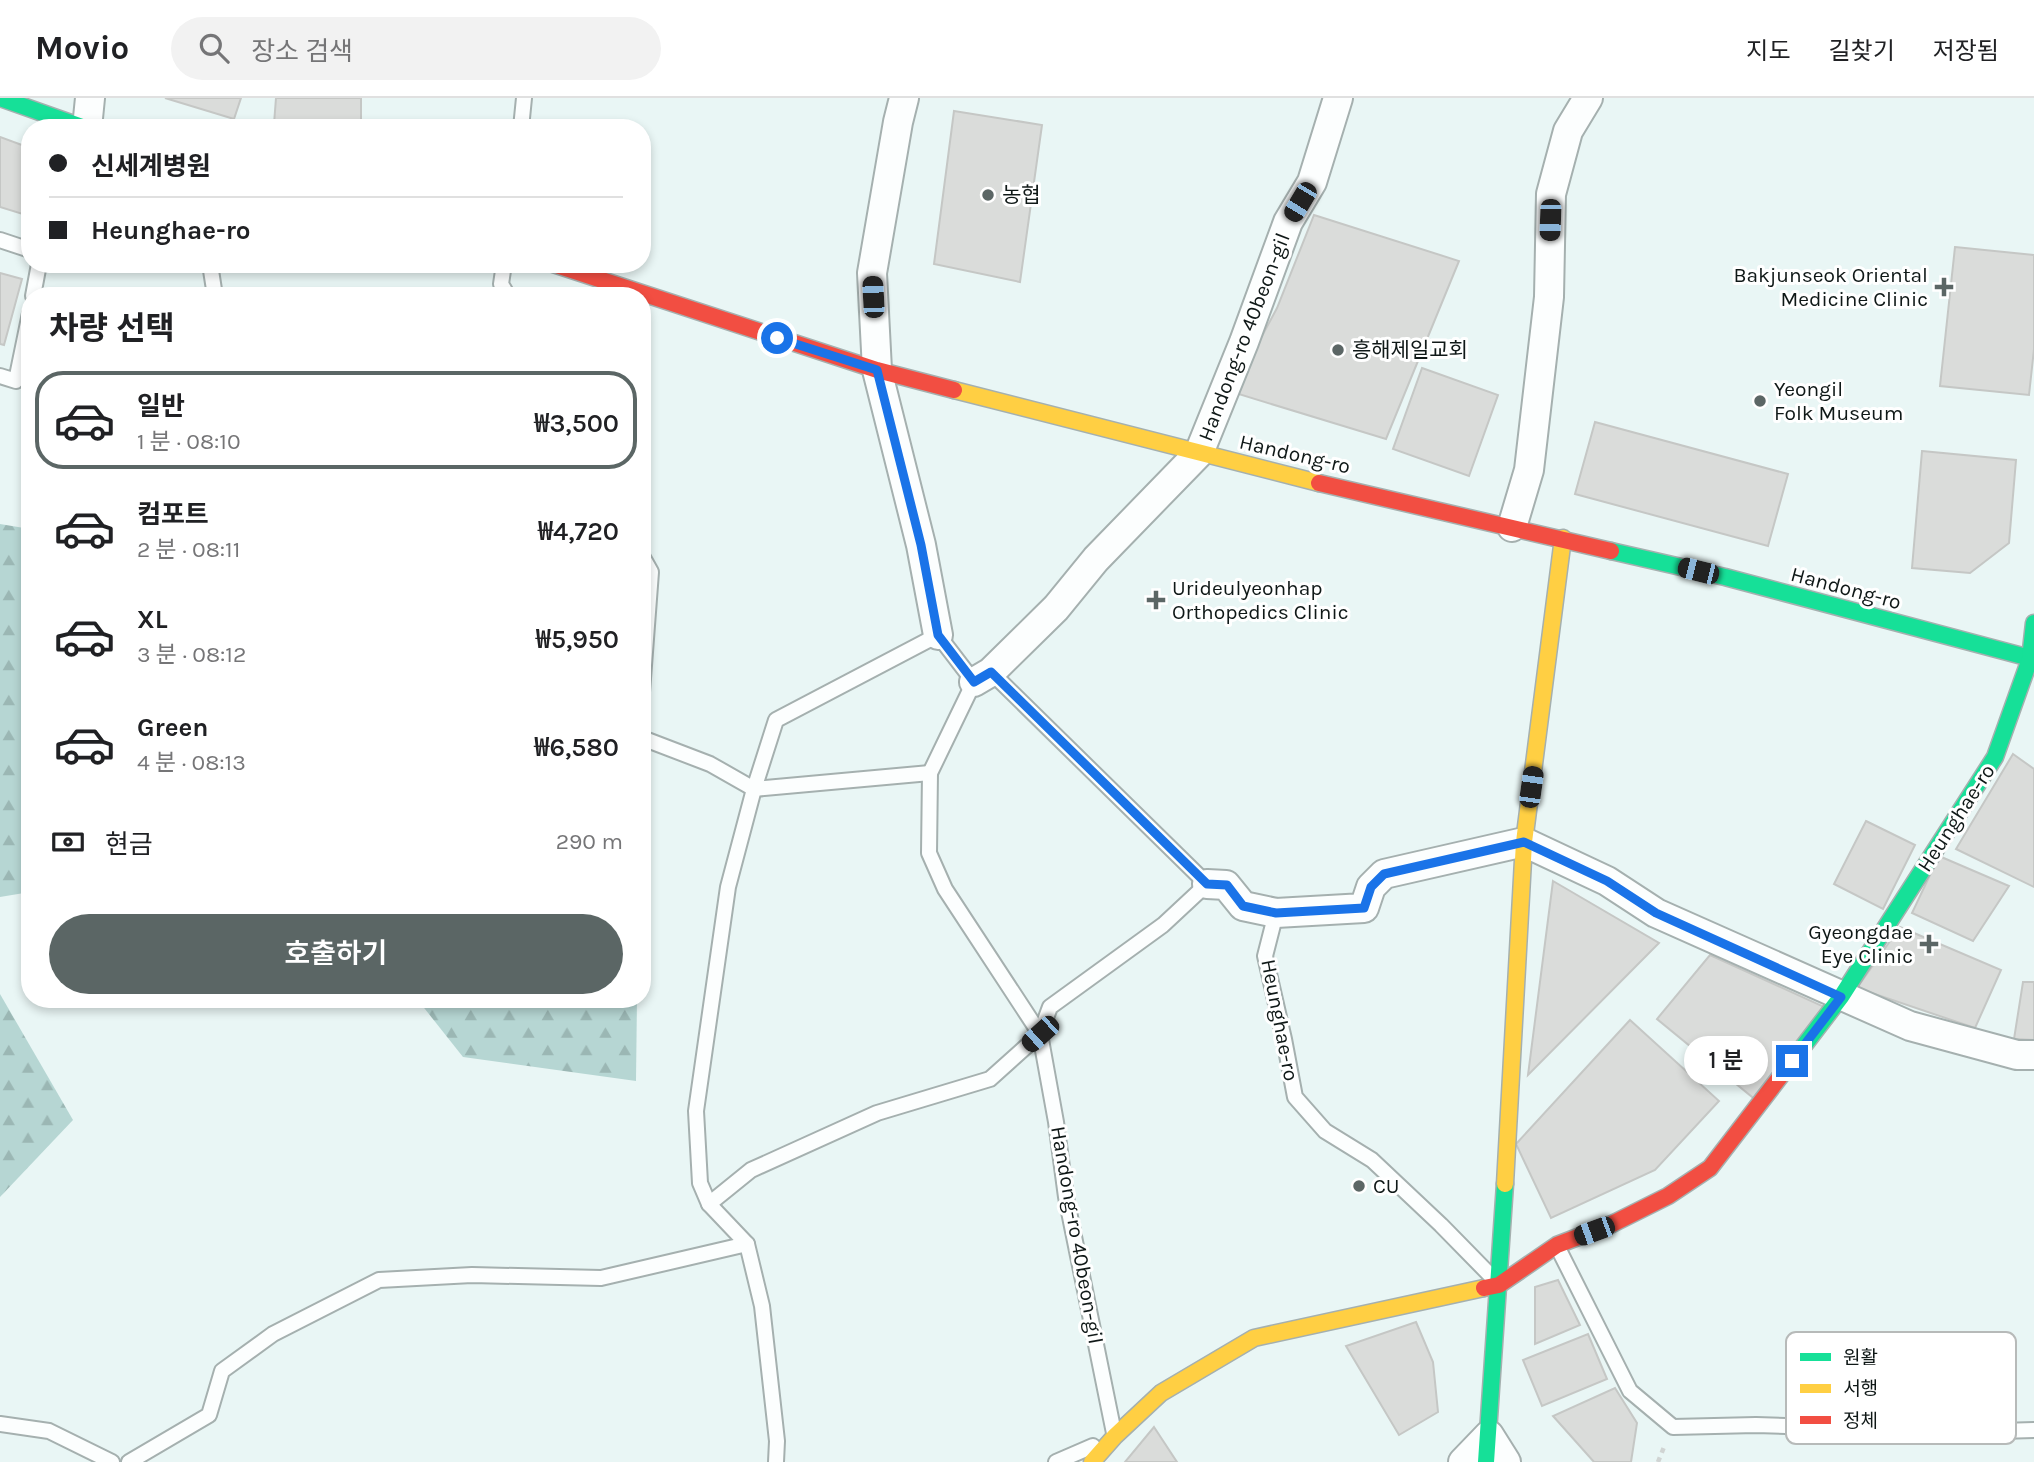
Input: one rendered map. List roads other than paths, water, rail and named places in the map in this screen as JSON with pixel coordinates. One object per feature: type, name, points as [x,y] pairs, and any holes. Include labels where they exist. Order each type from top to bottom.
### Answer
[{"type":"street","points":[[0,98],[60,119]]},
{"type":"street","points":[[87,119],[90,98]]},
{"type":"street","points":[[904,98],[872,273],[877,370],[921,545],[938,635]]},
{"type":"street","name":"Handong-ro 40beon-gil","points":[[982,677],[1056,608],[1096,559],[1199,453],[1288,222],[1312,183],[1338,98]]},
{"type":"street","points":[[1512,527],[1531,457],[1549,297],[1551,194],[1568,131],[1588,98]]},
{"type":"street","name":"Handong-ro","points":[[581,273],[623,287]]},
{"type":"street","name":"Handong-ro","points":[[651,296],[877,370],[1199,453],[1725,577],[2032,659]]},
{"type":"street","points":[[1487,1449],[1524,842],[1563,538]]},
{"type":"street","name":"Heunghae-ro","points":[[1092,1462],[1115,1436],[1161,1393],[1254,1338],[1499,1285],[1557,1245],[1623,1219],[1668,1196],[1710,1168],[1841,997],[1995,757],[2032,659],[2034,623]]},
{"type":"street","points":[[1207,884],[1227,885],[1243,906],[1276,913],[1364,908],[1371,887],[1384,874],[1524,842],[1607,881],[1656,913],[1910,1026],[2017,1055],[2034,1055]]},
{"type":"street","points":[[1463,1462],[1487,1449]]},
{"type":"street","points":[[1487,1449],[1506,1462]]},
{"type":"lane","points":[[522,119],[524,98]]},
{"type":"lane","points":[[0,240],[21,247]]},
{"type":"lane","points":[[0,376],[16,381],[21,357]]},
{"type":"lane","points":[[709,1203],[751,1170],[877,1113],[990,1079],[1040,1034],[1051,1007],[1163,925],[1207,884],[938,635],[776,720],[728,887],[696,1111],[700,1183],[709,1203],[747,1244],[762,1306],[777,1441],[776,1462]]},
{"type":"lane","name":"Handong-ro 40beon-gil","points":[[982,677],[930,773],[929,853],[945,888],[1040,1034],[1066,1197],[1115,1436]]},
{"type":"lane","points":[[651,741],[710,764],[754,789],[930,773]]},
{"type":"lane","name":"Heunghae-ro","points":[[1276,913],[1265,956],[1296,1097],[1325,1131],[1372,1160],[1499,1285]]},
{"type":"lane","points":[[129,1462],[209,1415],[222,1371],[273,1334],[379,1280],[472,1275],[600,1278],[747,1244]]},
{"type":"lane","points":[[1557,1245],[1630,1391],[1673,1427],[1786,1426]]},
{"type":"lane","points":[[0,1424],[49,1431],[113,1462]]},
{"type":"lane","points":[[2016,1431],[2034,1430]]},
{"type":"lane","name":"Heunghae-ro","points":[[1056,1462],[1115,1436]]},
{"type":"place","name":"농협","points":[[988,195]]},
{"type":"place","name":"Bakjunseok Oriental Medicine Clinic","points":[[1944,287]]},
{"type":"place","name":"흥해제일교회","points":[[1338,350]]},
{"type":"place","name":"Yeongil Folk Museum","points":[[1760,401]]},
{"type":"place","name":"Urideulyeonhap Orthopedics Clinic","points":[[1156,600]]},
{"type":"place","name":"Gyeongdae Eye Clinic","points":[[1929,944]]},
{"type":"place","name":"CU","points":[[1359,1186]]}]
